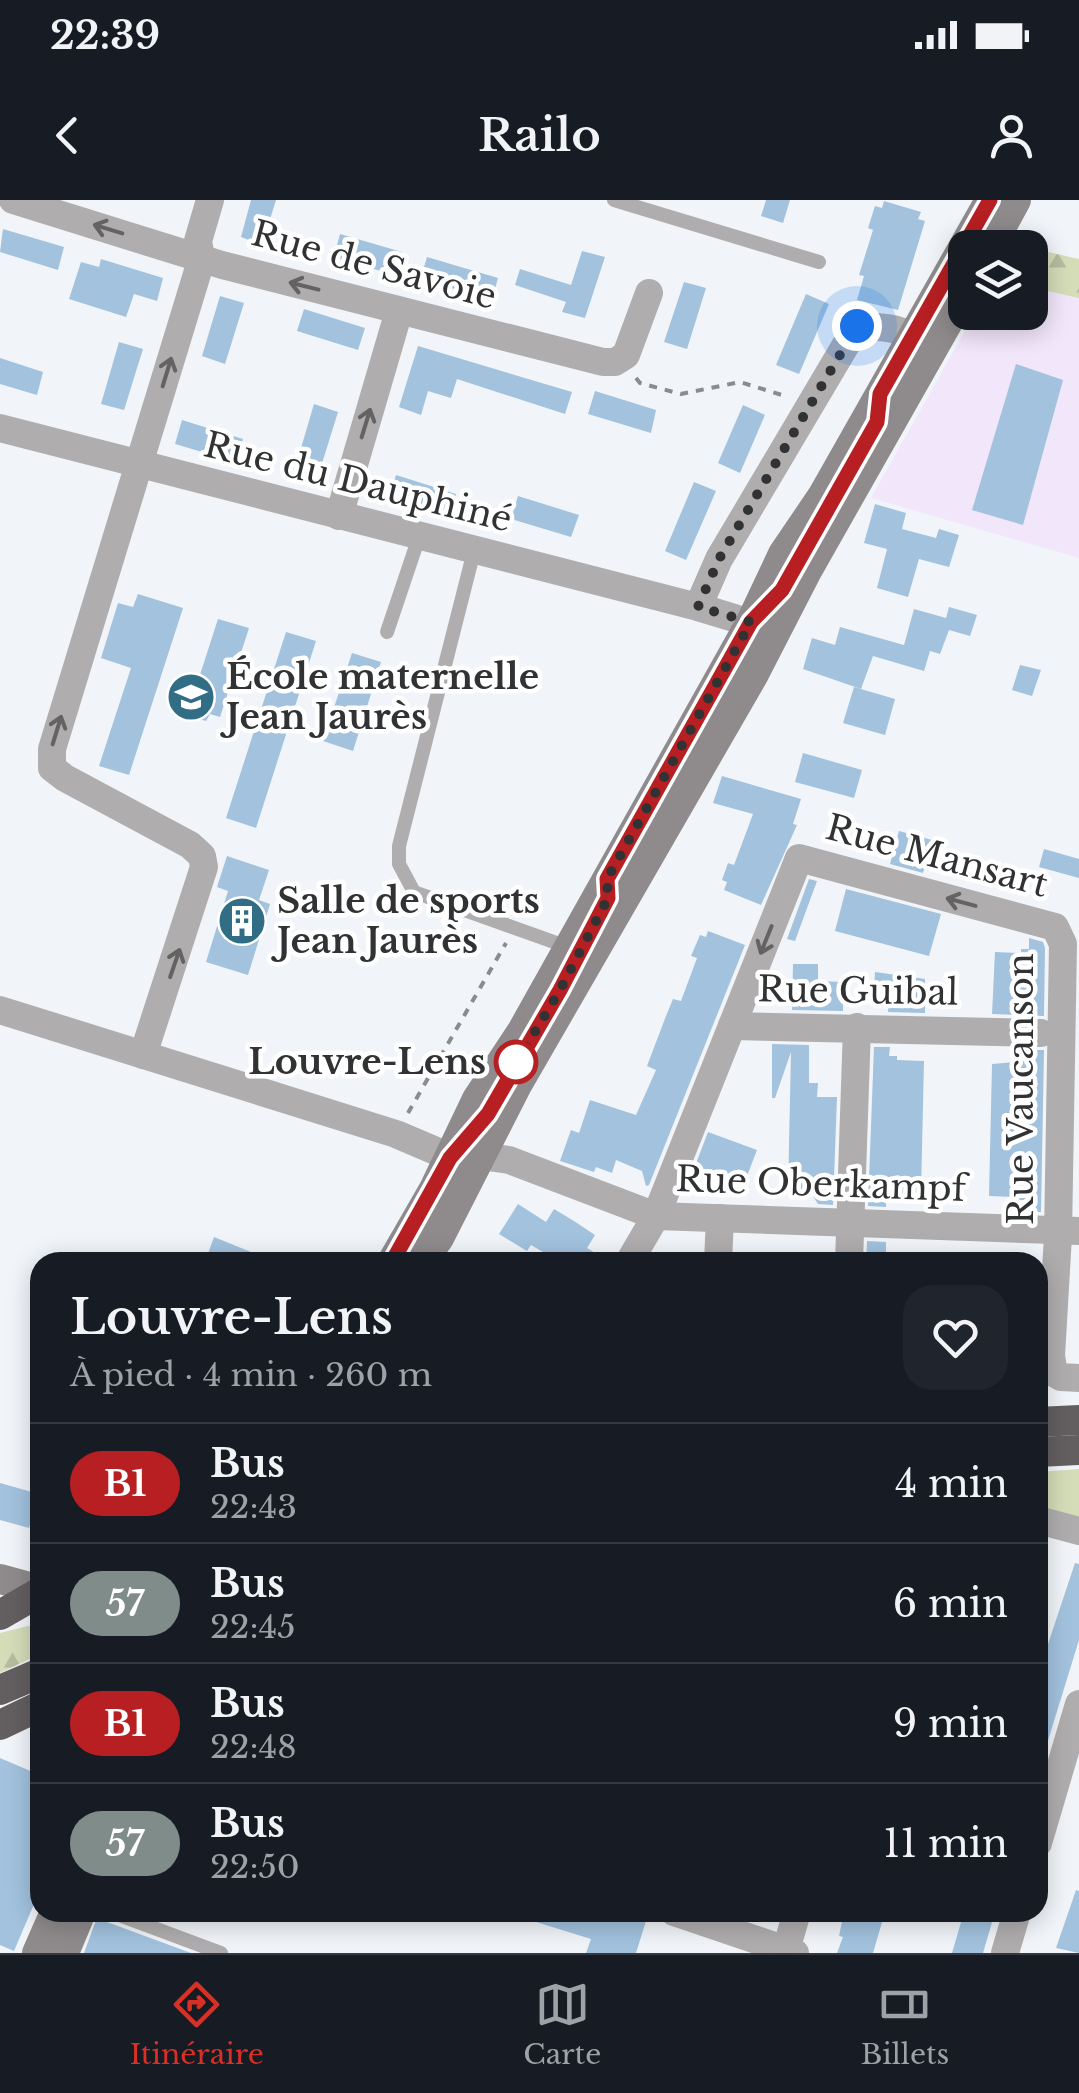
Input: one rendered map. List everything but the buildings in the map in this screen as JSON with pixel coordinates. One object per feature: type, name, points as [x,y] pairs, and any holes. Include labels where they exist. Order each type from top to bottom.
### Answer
[{"type":"highway","points":[[1048,1422],[1079,1420]]},
{"type":"highway","points":[[1048,1452],[1079,1450]]},
{"type":"highway","points":[[0,1614],[30,1597]]},
{"type":"highway","points":[[0,1690],[30,1677]]},
{"type":"highway","points":[[0,1725],[30,1711]]},
{"type":"main road","points":[[991,230],[993,201]]},
{"type":"main road","points":[[428,1252],[643,863],[763,627],[922,344],[993,201]]},
{"type":"main road","points":[[398,1252],[478,1098],[522,1031],[607,879],[763,627],[783,554],[823,495],[880,394],[948,313]]},
{"type":"main road","points":[[0,1579],[30,1588]]},
{"type":"main road","points":[[37,1953],[50,1922]]},
{"type":"main road","points":[[64,1953],[77,1922]]},
{"type":"street","name":"Rue de Savoie","points":[[13,200],[201,258],[611,361]]},
{"type":"street","points":[[143,1056],[190,917],[204,867],[202,856],[190,845],[65,778],[52,768],[52,749],[201,258],[198,241],[210,200]]},
{"type":"street","points":[[611,361],[626,355],[649,293]]},
{"type":"street","points":[[338,516],[399,310]]},
{"type":"street","points":[[698,607],[719,559],[857,326],[885,327],[922,344]]},
{"type":"street","name":"Rue du Dauphiné","points":[[2,434],[698,607],[763,627]]},
{"type":"street","name":"Rue Mansart","points":[[733,1024],[799,858],[1056,927]]},
{"type":"street","name":"Rue Vaucanson","points":[[1056,927],[1064,944],[1060,1033],[1065,1233],[1051,1356],[1066,1375]]},
{"type":"street","points":[[0,1010],[396,1134],[450,1158]]},
{"type":"street","points":[[635,1252],[656,1216],[733,1024]]},
{"type":"street","name":"Rue Guibal","points":[[733,1024],[1060,1033]]},
{"type":"street","points":[[849,1252],[857,1027]]},
{"type":"street","name":"Rue Oberkampf","points":[[450,1158],[481,1156],[509,1160],[656,1216],[1065,1233]]},
{"type":"street","points":[[718,1252],[720,1218]]},
{"type":"street","points":[[1048,1523],[1079,1531]]},
{"type":"street","points":[[1048,1809],[1079,1704]]},
{"type":"street","points":[[703,1922],[791,1952],[796,1922]]},
{"type":"street","points":[[1004,1953],[1014,1922]]},
{"type":"lane","points":[[614,200],[819,262]]},
{"type":"lane","points":[[983,230],[993,201]]},
{"type":"lane","points":[[387,632],[418,537]]},
{"type":"lane","points":[[474,551],[399,846],[400,864],[414,892],[568,947]]},
{"type":"lane","points":[[450,1158],[488,1114],[560,990],[608,898],[607,879]]},
{"type":"lane","points":[[412,1252],[444,1194],[481,1156]]},
{"type":"lane","points":[[49,1953],[62,1922]]},
{"type":"lane","points":[[138,1922],[221,1953]]},
{"type":"path","points":[[611,361],[640,383],[681,394],[740,382],[808,405]]},
{"type":"path","points":[[396,1134],[516,927]]},
{"type":"shaded area","points":[[1048,264],[1079,271],[1079,558],[871,498],[965,330],[1048,330]]},
{"type":"green space","points":[[1048,252],[1079,259],[1079,298],[1048,291]]},
{"type":"green space","points":[[1079,1469],[1079,1522],[1048,1514],[1048,1471]]},
{"type":"green space","points":[[30,1626],[30,1659],[0,1673],[0,1633]]},
{"type":"bus line","name":"B1","points":[[398,1252],[450,1158],[488,1114],[560,990],[608,898],[607,879],[751,622],[782,590],[877,422],[880,394],[990,200]]},
{"type":"place","name":"École maternelle Jean Jaurès","points":[[191,697]]},
{"type":"place","name":"Salle de sports Jean Jaurès","points":[[242,921]]},
{"type":"place","name":"Louvre-Lens","points":[[516,1062]]},
{"type":"route","points":[[516,1062],[512,1070],[608,898],[607,879],[751,622],[698,607],[719,559],[857,326]]}]
